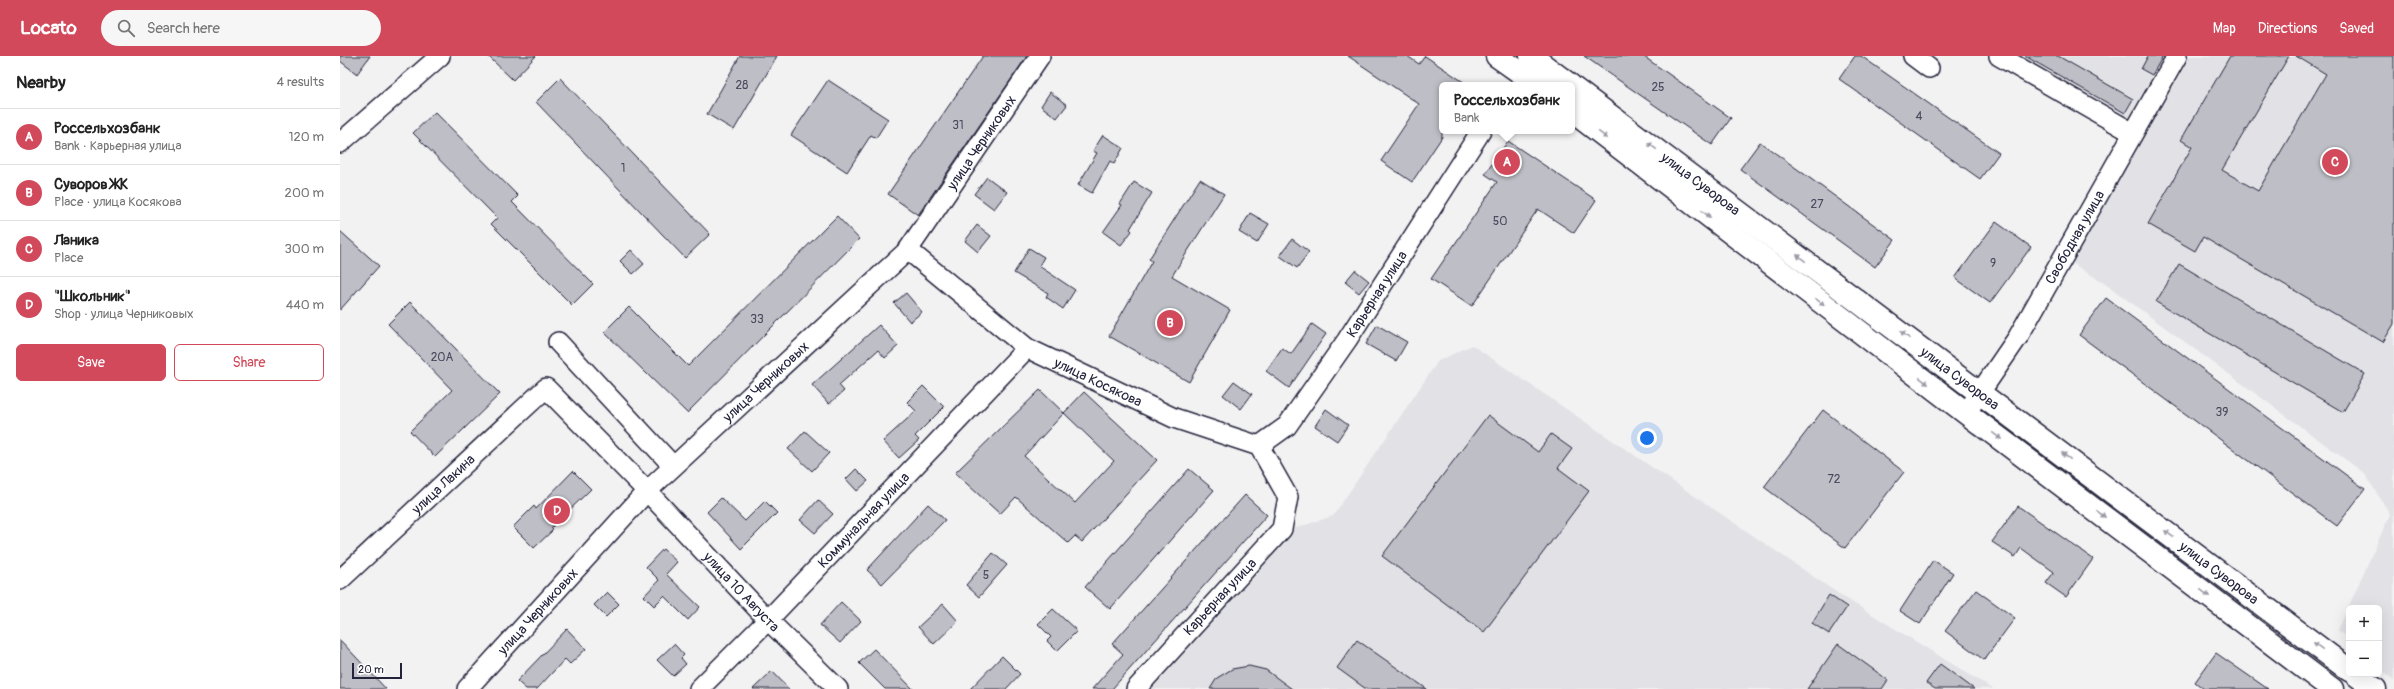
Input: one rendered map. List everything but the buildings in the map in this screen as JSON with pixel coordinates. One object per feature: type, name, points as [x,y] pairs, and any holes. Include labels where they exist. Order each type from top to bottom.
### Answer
[{"type":"main road","name":"улица Суворова","points":[[1497,56],[1561,82]]},
{"type":"main road","name":"улица Суворова","points":[[1575,89],[1982,392],[2346,668]]},
{"type":"main road","name":"улица Суворова","points":[[1575,113],[1966,413],[2332,689]]},
{"type":"main road","points":[[2359,677],[2375,689]]},
{"type":"street","points":[[340,143],[426,71],[440,56]]},
{"type":"street","name":"улица Черниковых","points":[[467,689],[672,466],[908,250],[1040,56]]},
{"type":"street","points":[[1913,56],[1929,68]]},
{"type":"street","points":[[1999,56],[2133,133]]},
{"type":"street","name":"Свободная улица","points":[[1966,413],[1982,392],[2018,337],[2177,56]]},
{"type":"street","name":"Карьерная улица","points":[[1136,689],[1282,529],[1288,497],[1259,446],[1287,426],[1347,340],[1479,134]]},
{"type":"street","name":"улица Косякова","points":[[908,250],[1027,348],[1174,418],[1259,446]]},
{"type":"street","points":[[558,342],[672,466]]},
{"type":"street","name":"Коммунальная улица","points":[[699,689],[768,620],[1027,348]]},
{"type":"street","name":"улица 10 Августа","points":[[546,388],[648,491],[768,620],[838,689]]},
{"type":"street","name":"улица Лакина","points":[[340,580],[546,388]]},
{"type":"shaded area","points":[[2016,56],[2168,56],[2129,119]]},
{"type":"shaded area","points":[[2185,56],[2394,56],[2394,680],[2382,671],[2382,605],[2349,605],[2390,514],[2364,473],[2104,283],[2067,260]]},
{"type":"shaded area","points":[[1472,345],[1842,596],[1993,689],[1140,689],[1286,531],[1333,516],[1438,361]]},
{"type":"shaded area","points":[[2346,612],[2346,637],[2338,630]]},
{"type":"place","name":"Россельхозбанк","points":[[1507,162]]},
{"type":"place","name":"Ланика","points":[[2335,162]]},
{"type":"place","name":"Суворов ЖК","points":[[1170,323]]},
{"type":"place","name":"\"Школьник\"","points":[[557,511]]}]
